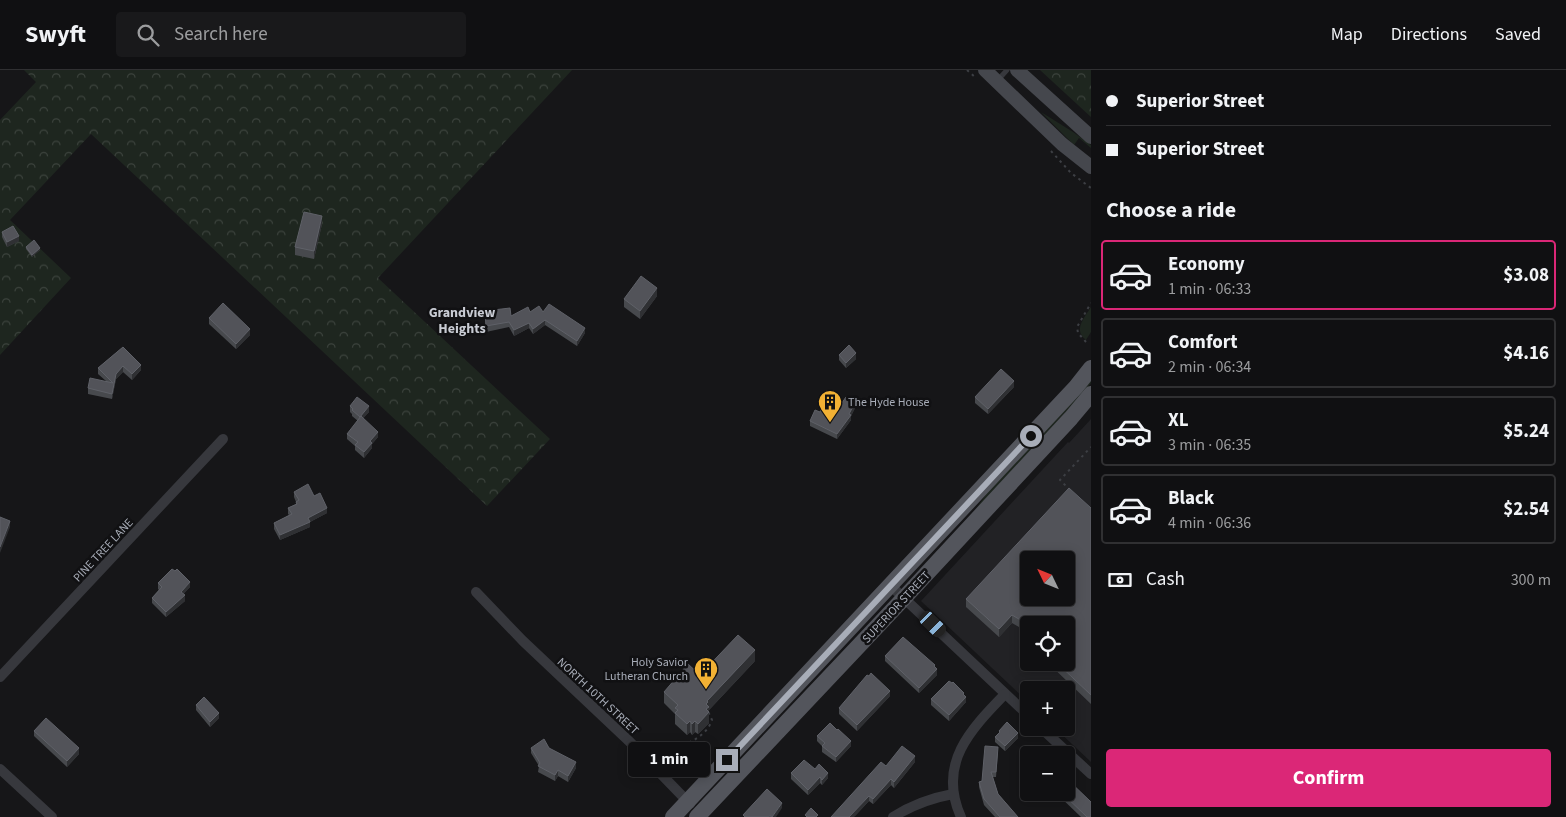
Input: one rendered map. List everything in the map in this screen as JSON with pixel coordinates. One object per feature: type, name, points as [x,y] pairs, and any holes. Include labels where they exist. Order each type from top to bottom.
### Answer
[{"type":"main road","points":[[1016,70],[1089,132]]},
{"type":"main road","points":[[989,73],[1062,144],[1091,167]]},
{"type":"main road","name":"SUPERIOR STREET","points":[[673,817],[891,586],[1076,387],[1091,368]]},
{"type":"main road","name":"SUPERIOR STREET","points":[[700,816],[1071,418],[1091,394]]},
{"type":"street","name":"PINE TREE LANE","points":[[0,677],[223,439]]},
{"type":"street","points":[[891,586],[1020,708]]},
{"type":"street","name":"NORTH 10TH STREET","points":[[476,592],[522,642],[631,743],[700,816]]},
{"type":"street","points":[[961,817],[953,794],[954,769],[958,754],[964,740],[1005,694]]},
{"type":"street","points":[[1050,736],[1091,774]]},
{"type":"street","points":[[0,769],[52,817]]},
{"type":"street","points":[[893,817],[925,800],[953,794]]},
{"type":"lane","points":[[989,73],[1007,70]]},
{"type":"path","points":[[1061,163],[1091,188]]},
{"type":"path","points":[[1086,342],[1078,333],[1077,327],[1091,303]]},
{"type":"path","points":[[1070,490],[1060,480],[1091,447]]},
{"type":"path","points":[[660,755],[700,736],[710,726],[712,720],[710,712],[706,708]]},
{"type":"shaded area","points":[[1091,419],[1091,762],[1063,736],[1075,736],[1075,681],[1020,681],[1020,694],[921,601]]},
{"type":"green space","points":[[24,70],[572,70],[378,278],[550,439],[487,506],[91,134],[10,220],[71,278],[0,355],[0,120],[36,82]]},
{"type":"green space","points":[[1040,70],[1091,70],[1091,117]]},
{"type":"green space","points":[[1041,112],[1073,132],[1091,145],[1091,148],[1079,138],[1074,145]]},
{"type":"green space","points":[[1091,307],[1091,332],[1086,340],[1080,332],[1080,328]]},
{"type":"green space","points":[[1091,380],[1091,383],[1084,392],[974,512],[989,490]]},
{"type":"building","points":[[304,212],[322,216],[314,251],[295,247]]},
{"type":"building","points":[[13,226],[19,236],[7,242],[2,232]]},
{"type":"building","points":[[34,240],[40,248],[32,255],[26,247]]},
{"type":"building","points":[[641,276],[657,288],[640,311],[624,299]]},
{"type":"building","points":[[223,303],[250,329],[236,344],[209,318]]},
{"type":"building","points":[[549,304],[585,328],[577,341],[545,320],[533,329],[529,323],[514,330],[509,322],[486,326],[485,311],[510,308],[511,316],[528,307],[530,312],[539,306],[543,312]]},
{"type":"building","points":[[849,345],[856,353],[846,363],[839,355]]},
{"type":"building","points":[[123,347],[141,365],[132,374],[123,366],[116,374],[112,394],[88,388],[90,378],[113,383],[98,368]]},
{"type":"building","points":[[1001,369],[1014,381],[988,409],[975,397]]},
{"type":"building","points":[[357,397],[369,406],[360,417],[350,406]]},
{"type":"building","name":"The Hyde House","points":[[846,397],[855,403],[849,414],[851,415],[837,434],[810,421],[815,410],[820,412],[822,408],[835,413]]},
{"type":"building","points":[[361,416],[378,432],[364,452],[355,445],[358,442],[347,434]]},
{"type":"building","points":[[308,484],[314,496],[320,493],[327,508],[308,518],[310,522],[280,535],[274,523],[292,514],[288,508],[297,504],[296,502],[299,500],[294,492]]},
{"type":"building","points":[[1069,488],[1091,508],[1091,695],[1066,671],[1075,671],[1075,616],[1020,616],[1020,620],[1012,615],[999,629],[966,599]]},
{"type":"building","points":[[0,517],[10,521],[0,547]]},
{"type":"building","points":[[172,569],[175,571],[177,569],[190,582],[181,592],[185,595],[166,612],[152,598],[162,587],[158,583]]},
{"type":"building","name":"Holy Savior Lutheran Church","points":[[738,635],[755,650],[707,701],[706,704],[709,707],[706,709],[709,712],[698,724],[695,721],[692,724],[690,721],[687,724],[675,713],[678,710],[675,708],[678,705],[664,692],[688,664],[700,675]]},
{"type":"building","points":[[903,637],[935,665],[937,669],[919,688],[885,656]]},
{"type":"building","points":[[871,673],[890,691],[857,725],[839,708],[867,675],[869,676]]},
{"type":"building","points":[[949,681],[953,682],[966,697],[949,715],[931,699]]},
{"type":"building","points":[[204,697],[219,713],[210,722],[196,705]]},
{"type":"building","points":[[46,718],[79,748],[67,761],[34,731]]},
{"type":"building","points":[[1007,722],[1018,733],[1005,746],[995,737]]},
{"type":"building","points":[[830,723],[851,741],[836,757],[822,746],[825,743],[817,736]]},
{"type":"building","points":[[544,739],[549,748],[576,762],[568,776],[558,770],[555,775],[538,766],[540,763],[531,748]]},
{"type":"building","points":[[902,746],[915,756],[894,782],[891,779],[873,799],[869,796],[849,817],[831,817],[881,762],[886,766]]},
{"type":"building","points":[[985,746],[998,747],[996,772],[991,772],[998,794],[1018,817],[1000,817],[984,799],[979,782],[982,781]]},
{"type":"building","points":[[804,760],[815,769],[819,764],[828,773],[822,780],[820,777],[808,790],[791,773]]},
{"type":"building","points":[[1075,787],[1091,802],[1091,817],[1087,817],[1070,801],[1075,801]]},
{"type":"building","points":[[767,789],[782,803],[772,817],[745,817],[743,815]]},
{"type":"building","points":[[811,808],[818,815],[816,817],[807,817],[805,815]]},
{"type":"place","name":"The Hyde House","points":[[830,423]]},
{"type":"place","name":"Holy Savior Lutheran Church","points":[[706,690]]},
{"type":"district","name":"Grandview Heights","points":[[462,320]]},
{"type":"route","points":[[727,760],[1031,436]]}]
